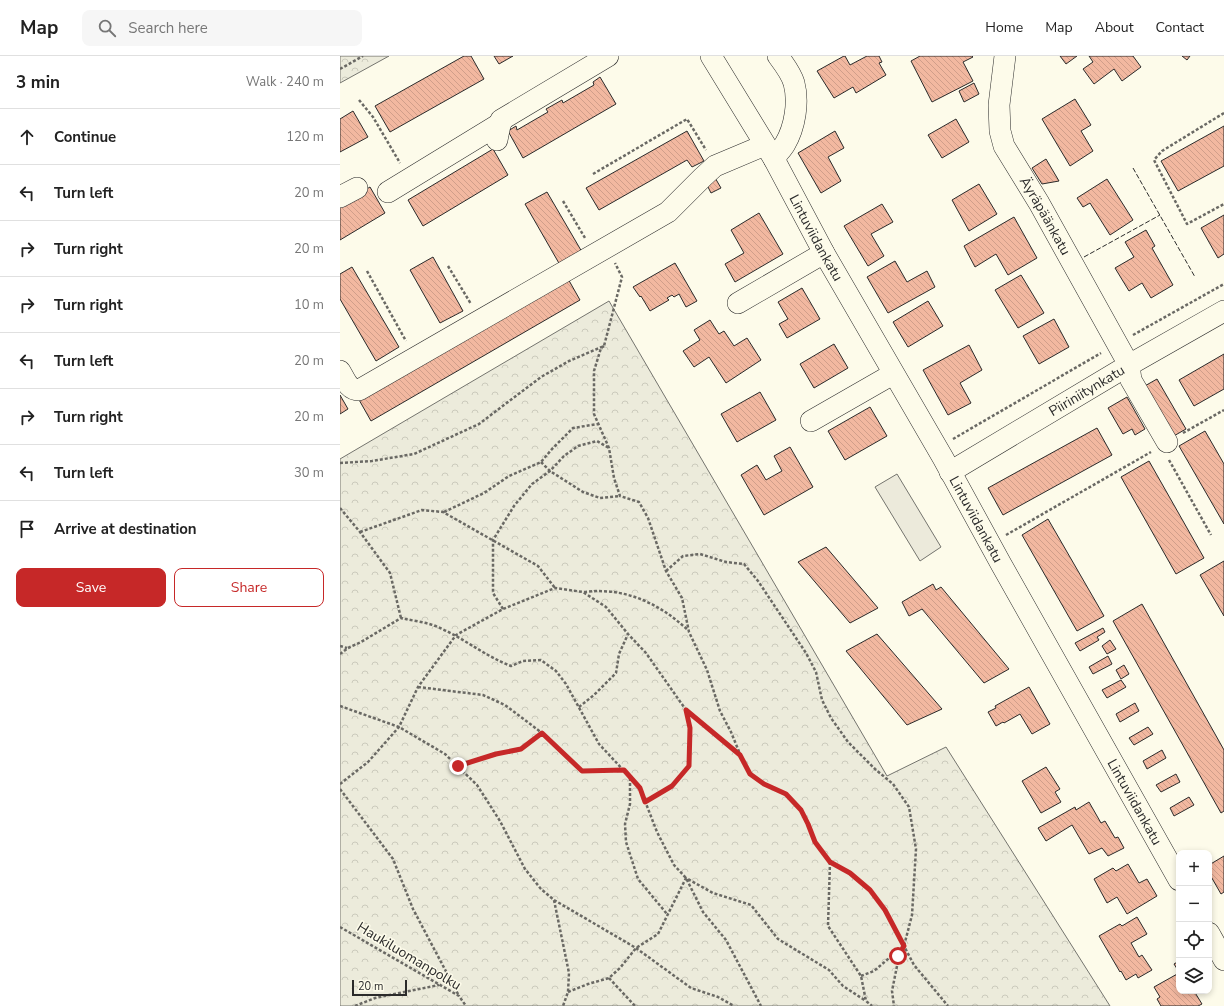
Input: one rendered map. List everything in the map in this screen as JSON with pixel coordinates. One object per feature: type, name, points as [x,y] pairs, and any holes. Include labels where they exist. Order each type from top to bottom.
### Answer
[{"type":"street","points":[[388,192],[499,132],[501,120],[608,56]]},
{"type":"street","name":"Lintuviidankatu","points":[[711,56],[769,152],[824,253],[937,449],[1176,875]]},
{"type":"street","points":[[340,371],[350,387],[355,390],[359,390],[668,212],[715,166],[769,152],[785,144],[794,120],[796,94],[794,83],[789,71],[778,56]]},
{"type":"street","name":"Äyräpäänkatu","points":[[1006,56],[999,105],[1000,131],[1004,146],[1038,203],[1129,365],[1131,380],[1164,444]]},
{"type":"street","points":[[738,303],[824,253]]},
{"type":"street","name":"Piiriniitynkatu","points":[[950,472],[1129,365],[1224,311]]},
{"type":"street","points":[[811,421],[893,374]]},
{"type":"street","points":[[1212,938],[1224,960]]},
{"type":"path","points":[[340,69],[363,56]]},
{"type":"path","points":[[359,100],[373,117],[410,179]]},
{"type":"path","points":[[1224,113],[1162,151],[1154,160],[1187,224],[1224,204]]},
{"type":"path","points":[[592,174],[687,119],[715,166]]},
{"type":"path","points":[[563,201],[622,277],[604,346],[601,348],[594,371],[594,414],[606,438],[614,478],[620,496]]},
{"type":"path","points":[[448,266],[480,320]]},
{"type":"path","points":[[367,271],[416,357]]},
{"type":"path","points":[[937,449],[1117,344],[1224,284]]},
{"type":"path","points":[[340,463],[372,461],[414,454],[479,424],[541,377],[569,361],[604,346]]},
{"type":"path","points":[[990,544],[1224,410]]},
{"type":"path","points":[[443,512],[484,493],[509,476],[541,462],[573,428],[598,424]]},
{"type":"path","points":[[503,609],[493,593],[493,540],[514,506],[532,484],[550,471],[564,456],[578,446],[597,441],[609,448]]},
{"type":"path","points":[[1164,444],[1211,535]]},
{"type":"path","points":[[541,462],[550,471],[583,492],[600,498],[620,496],[638,502],[648,518],[666,570],[682,598],[689,632],[707,670],[720,711],[750,774],[764,784],[786,794],[801,810],[815,842],[830,862],[850,873],[870,890],[885,910],[914,965],[948,1006]]},
{"type":"path","points":[[340,508],[360,532],[390,573],[401,618]]},
{"type":"path","points":[[360,532],[422,510],[443,512],[538,566],[555,588]]},
{"type":"path","points":[[666,570],[683,556],[700,554],[726,562],[744,564],[758,581],[806,653],[816,672],[822,700],[831,718],[848,742],[874,769],[893,784],[909,807],[916,849],[912,915],[904,946],[898,956],[892,992],[894,1006]]},
{"type":"path","points":[[340,784],[368,762],[399,727],[418,687],[456,636],[503,609],[555,588],[583,592],[598,590],[623,592],[642,599],[674,617],[689,632]]},
{"type":"path","points":[[583,592],[606,607],[646,653],[686,710],[740,755]]},
{"type":"path","points":[[340,654],[401,618],[439,627],[495,660],[511,666],[523,661],[542,660],[556,671],[566,684],[599,744],[640,788],[657,832],[674,865],[686,878],[703,912],[726,940],[761,1006]]},
{"type":"path","points":[[579,707],[594,695],[616,673],[619,654],[628,634]]},
{"type":"path","points":[[340,646],[348,648]]},
{"type":"path","points":[[418,687],[483,695],[505,705],[542,733],[582,771],[624,770]]},
{"type":"path","points":[[340,706],[399,727],[445,754],[477,785],[500,822],[525,869],[541,890],[554,900],[636,948],[691,988],[718,997],[734,1006]]},
{"type":"path","points":[[645,802],[672,786],[689,766],[690,728],[686,710]]},
{"type":"path","points":[[458,766],[496,754],[521,749],[542,733]]},
{"type":"path","points":[[630,777],[630,804],[626,824],[626,842],[638,879],[668,914]]},
{"type":"path","points":[[340,789],[393,859],[413,909],[459,996]]},
{"type":"path","points":[[830,862],[828,926],[861,976],[866,1001]]},
{"type":"path","points":[[568,992],[609,978],[620,968],[636,948],[658,934],[686,878]]},
{"type":"path","points":[[686,878],[713,893],[751,905],[778,939],[829,970],[843,986],[872,1006]]},
{"type":"path","points":[[554,900],[569,973],[568,992],[563,1006]]},
{"type":"path","name":"Haukiluomanpolku","points":[[340,927],[459,996],[466,1006]]},
{"type":"path","points":[[861,976],[874,971],[904,946]]},
{"type":"path","points":[[609,978],[635,1006]]},
{"type":"path","points":[[356,1006],[375,998],[439,985]]},
{"type":"green space","points":[[340,56],[389,56],[340,83]]},
{"type":"green space","points":[[609,301],[887,776],[946,747],[1110,1006],[340,1006],[340,459]]},
{"type":"shaded area","points":[[897,474],[941,547],[920,561],[875,487]]},
{"type":"building","points":[[464,56],[471,56],[484,79],[390,132],[375,106]]},
{"type":"building","points":[[494,56],[513,56],[499,64]]},
{"type":"building","points":[[844,56],[850,65],[867,56],[879,56],[882,62],[879,63],[886,75],[856,93],[853,87],[834,98],[817,71]]},
{"type":"building","points":[[920,56],[972,56],[973,57],[963,62],[973,81],[932,102],[911,61]]},
{"type":"building","points":[[1060,56],[1077,56],[1066,64]]},
{"type":"building","points":[[1089,56],[1133,56],[1141,67],[1122,81],[1114,69],[1094,84],[1083,69],[1093,62]]},
{"type":"building","points":[[1182,56],[1190,56],[1187,60]]},
{"type":"building","points":[[600,77],[616,104],[523,158],[508,131],[516,126],[517,130],[548,112],[546,109],[562,100],[563,103],[594,85],[593,82]]},
{"type":"building","points":[[974,83],[979,94],[964,102],[959,91]]},
{"type":"building","points":[[1075,99],[1091,125],[1081,131],[1093,151],[1070,166],[1042,119]]},
{"type":"building","points":[[353,111],[368,137],[340,152],[340,119]]},
{"type":"building","points":[[956,119],[969,142],[942,158],[928,135]]},
{"type":"building","points":[[1224,126],[1224,166],[1178,191],[1161,161]]},
{"type":"building","points":[[687,131],[704,161],[692,167],[687,160],[599,210],[586,188]]},
{"type":"building","points":[[835,131],[844,148],[828,157],[841,181],[821,193],[798,153]]},
{"type":"building","points":[[493,149],[508,175],[423,226],[408,200]]},
{"type":"building","points":[[1046,159],[1059,181],[1042,184],[1032,168]]},
{"type":"building","points":[[714,176],[721,188],[711,193],[705,181]]},
{"type":"building","points":[[1107,179],[1133,220],[1110,235],[1090,203],[1083,207],[1077,198]]},
{"type":"building","points":[[979,184],[997,214],[969,231],[952,200]]},
{"type":"building","points":[[370,187],[385,213],[340,240],[340,205]]},
{"type":"building","points":[[547,192],[582,252],[560,265],[525,204]]},
{"type":"building","points":[[882,204],[893,222],[871,234],[884,256],[868,266],[844,226]]},
{"type":"building","points":[[759,213],[783,254],[735,282],[725,264],[744,253],[731,230]]},
{"type":"building","points":[[1224,215],[1224,254],[1218,258],[1201,228]]},
{"type":"building","points":[[1014,217],[1037,258],[1008,275],[996,254],[975,267],[964,246]]},
{"type":"building","points":[[1146,230],[1155,246],[1152,248],[1173,285],[1151,298],[1142,283],[1129,291],[1115,268],[1134,257],[1125,242]]},
{"type":"building","points":[[433,257],[463,311],[440,323],[410,270]]},
{"type":"building","points":[[895,261],[907,282],[927,271],[935,287],[888,313],[867,277]]},
{"type":"building","points":[[675,263],[697,301],[686,307],[679,294],[674,297],[672,295],[667,298],[669,300],[650,311],[641,296],[640,297],[633,287]]},
{"type":"building","points":[[352,267],[399,347],[376,361],[340,299],[340,274]]},
{"type":"building","points":[[1021,275],[1044,313],[1018,328],[995,290]]},
{"type":"building","points":[[567,277],[580,300],[371,421],[358,398]]},
{"type":"building","points":[[802,288],[820,319],[787,338],[779,324],[788,319],[778,302]]},
{"type":"building","points":[[928,301],[943,326],[908,347],[893,322]]},
{"type":"building","points":[[1054,319],[1069,347],[1039,364],[1023,336]]},
{"type":"building","points":[[710,320],[719,334],[724,331],[734,346],[747,338],[761,360],[726,383],[709,357],[694,367],[683,351],[700,340],[694,330]]},
{"type":"building","points":[[834,344],[848,368],[814,388],[800,364]]},
{"type":"building","points":[[969,345],[982,370],[960,383],[971,403],[948,415],[923,370]]},
{"type":"building","points":[[1224,354],[1224,389],[1194,406],[1179,380]]},
{"type":"building","points":[[1157,379],[1186,429],[1172,437],[1143,387]]},
{"type":"building","points":[[760,392],[776,420],[737,442],[721,414]]},
{"type":"building","points":[[340,395],[348,409],[340,414]]},
{"type":"building","points":[[1127,397],[1145,429],[1135,435],[1132,429],[1123,434],[1108,408]]},
{"type":"building","points":[[870,407],[887,436],[845,460],[828,431]]},
{"type":"building","points":[[1097,428],[1112,455],[1003,515],[988,488]]},
{"type":"building","points":[[1205,431],[1224,464],[1224,524],[1179,446]]},
{"type":"building","points":[[790,447],[813,487],[764,515],[741,475],[757,465],[766,480],[782,471],[774,456]]},
{"type":"building","points":[[1149,461],[1204,558],[1176,574],[1121,477]]},
{"type":"building","points":[[1048,519],[1104,616],[1077,631],[1022,535]]},
{"type":"building","points":[[826,547],[878,608],[850,623],[798,562]]},
{"type":"building","points":[[1224,561],[1224,616],[1200,575]]},
{"type":"building","points":[[933,584],[936,590],[941,587],[1009,669],[984,683],[922,609],[909,616],[902,602]]},
{"type":"building","points":[[1142,604],[1224,750],[1224,811],[1221,813],[1113,621]]},
{"type":"building","points":[[1103,628],[1105,632],[1097,637],[1099,640],[1080,651],[1075,643]]},
{"type":"building","points":[[877,634],[942,709],[907,725],[846,651]]},
{"type":"building","points":[[1110,640],[1116,649],[1107,654],[1102,646]]},
{"type":"building","points":[[1108,656],[1112,664],[1093,674],[1089,667]]},
{"type":"building","points":[[1124,665],[1129,674],[1121,679],[1116,670]]},
{"type":"building","points":[[1121,680],[1126,687],[1107,698],[1102,690]]},
{"type":"building","points":[[1029,687],[1050,724],[1032,734],[1020,714],[996,726],[988,712],[996,708],[995,706]]},
{"type":"building","points":[[1135,703],[1139,711],[1120,722],[1116,714]]},
{"type":"building","points":[[1148,727],[1153,734],[1134,745],[1129,738]]},
{"type":"building","points":[[1162,750],[1166,758],[1147,769],[1143,761]]},
{"type":"building","points":[[1046,767],[1060,789],[1055,792],[1061,802],[1041,813],[1022,781]]},
{"type":"building","points":[[1176,774],[1180,782],[1161,792],[1156,785]]},
{"type":"building","points":[[1189,797],[1194,805],[1174,816],[1170,808]]},
{"type":"building","points":[[1089,802],[1101,823],[1105,821],[1115,838],[1118,837],[1124,848],[1108,856],[1102,848],[1089,854],[1072,825],[1046,841],[1038,828],[1075,807],[1076,810]]},
{"type":"building","points":[[1224,856],[1224,892],[1221,894],[1212,878],[1212,863]]},
{"type":"building","points":[[1128,864],[1139,883],[1147,879],[1157,896],[1127,914],[1117,897],[1107,903],[1094,879],[1113,868],[1116,871]]},
{"type":"building","points":[[1137,917],[1147,934],[1131,943],[1139,957],[1142,955],[1152,970],[1138,978],[1136,974],[1126,980],[1099,936],[1120,924],[1122,926]]},
{"type":"building","points":[[1176,975],[1176,994],[1196,994],[1202,1004],[1198,1006],[1161,1006],[1157,999],[1160,997],[1154,987]]},
{"type":"fence","points":[[1133,168],[1195,277]]},
{"type":"fence","points":[[1084,257],[1160,215]]},
{"type":"route","points":[[458,766],[496,754],[521,749],[542,733],[582,771],[624,770],[640,788],[645,802],[672,786],[689,766],[690,728],[686,710],[740,755],[750,774],[764,784],[786,794],[801,810],[815,842],[830,862],[850,873],[870,890],[885,910],[904,946],[898,956]]}]
